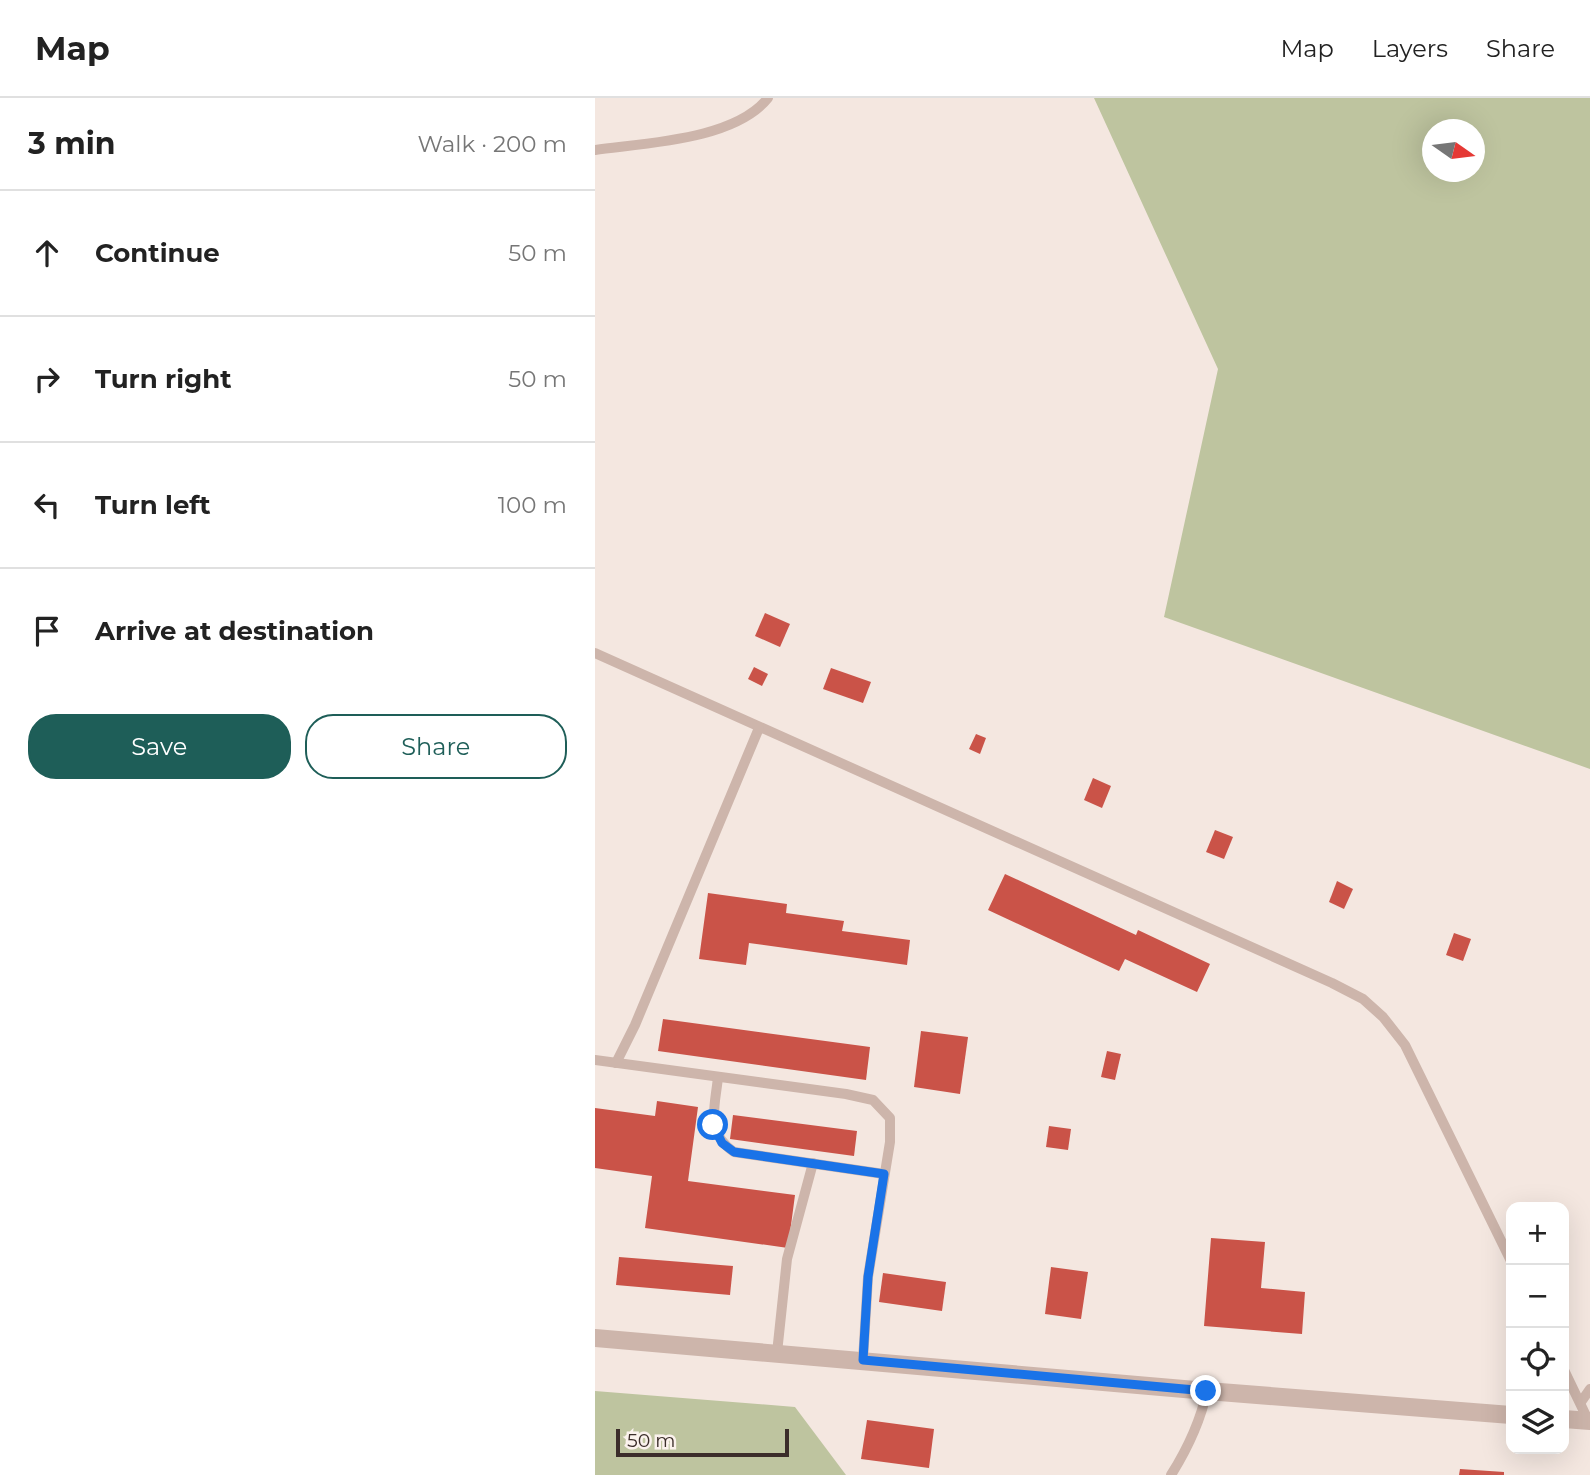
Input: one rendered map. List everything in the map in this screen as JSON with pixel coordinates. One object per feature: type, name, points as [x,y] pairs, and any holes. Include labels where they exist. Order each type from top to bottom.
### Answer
[{"type":"street","points":[[595,1338],[1506,1415]]},
{"type":"street","points":[[1569,1420],[1590,1422]]},
{"type":"lane","points":[[595,150],[690,136],[723,127],[745,118],[768,98]]},
{"type":"lane","points":[[595,653],[1249,945],[1363,999],[1383,1017],[1405,1045],[1506,1251]]},
{"type":"lane","points":[[617,1063],[759,728]]},
{"type":"lane","points":[[595,1060],[846,1094],[873,1100],[890,1118],[890,1142],[868,1277],[863,1360]]},
{"type":"lane","points":[[718,1077],[713,1125],[722,1143],[734,1152],[884,1174]]},
{"type":"lane","points":[[777,1353],[787,1259],[813,1163]]},
{"type":"lane","points":[[1569,1379],[1590,1422]]},
{"type":"lane","points":[[1581,1402],[1590,1389]]},
{"type":"lane","points":[[1171,1475],[1189,1447],[1202,1416],[1206,1391]]},
{"type":"green space","points":[[1094,98],[1590,98],[1590,769],[1164,617],[1218,369]]},
{"type":"green space","points":[[595,1391],[795,1407],[846,1475],[595,1475]]},
{"type":"building","points":[[765,613],[790,624],[780,647],[755,636]]},
{"type":"building","points":[[754,667],[768,674],[762,686],[748,679]]},
{"type":"building","points":[[831,668],[871,682],[863,703],[823,689]]},
{"type":"building","points":[[976,734],[986,738],[980,754],[969,749]]},
{"type":"building","points":[[1093,778],[1111,786],[1102,808],[1084,800]]},
{"type":"building","points":[[1215,830],[1233,837],[1224,859],[1206,852]]},
{"type":"building","points":[[1005,874],[1136,935],[1138,930],[1210,964],[1197,992],[1125,959],[1119,971],[988,910]]},
{"type":"building","points":[[1337,881],[1353,889],[1344,909],[1329,902]]},
{"type":"building","points":[[708,893],[787,904],[786,913],[844,921],[842,931],[910,940],[907,965],[749,943],[746,965],[699,959]]},
{"type":"building","points":[[1454,933],[1471,939],[1463,961],[1446,955]]},
{"type":"building","points":[[663,1019],[870,1047],[866,1080],[658,1051]]},
{"type":"building","points":[[921,1031],[968,1037],[960,1094],[914,1087]]},
{"type":"building","points":[[1107,1051],[1121,1054],[1115,1080],[1101,1077]]},
{"type":"building","points":[[657,1101],[698,1107],[688,1181],[795,1195],[788,1248],[645,1228],[652,1176],[595,1168],[595,1108],[655,1116]]},
{"type":"building","points":[[733,1115],[857,1131],[854,1156],[730,1139]]},
{"type":"building","points":[[1049,1126],[1071,1129],[1068,1150],[1046,1147]]},
{"type":"building","points":[[1211,1238],[1265,1242],[1261,1288],[1305,1292],[1302,1334],[1204,1326]]},
{"type":"building","points":[[619,1257],[733,1266],[730,1295],[616,1285]]},
{"type":"building","points":[[1051,1267],[1088,1272],[1081,1319],[1045,1314]]},
{"type":"building","points":[[883,1273],[946,1282],[942,1311],[879,1302]]},
{"type":"building","points":[[867,1420],[934,1429],[929,1468],[861,1459]]},
{"type":"building","points":[[1460,1469],[1504,1472],[1504,1475],[1459,1475]]},
{"type":"route","points":[[713,1125],[722,1143],[734,1152],[884,1174],[868,1277],[863,1360],[1206,1391]]}]
